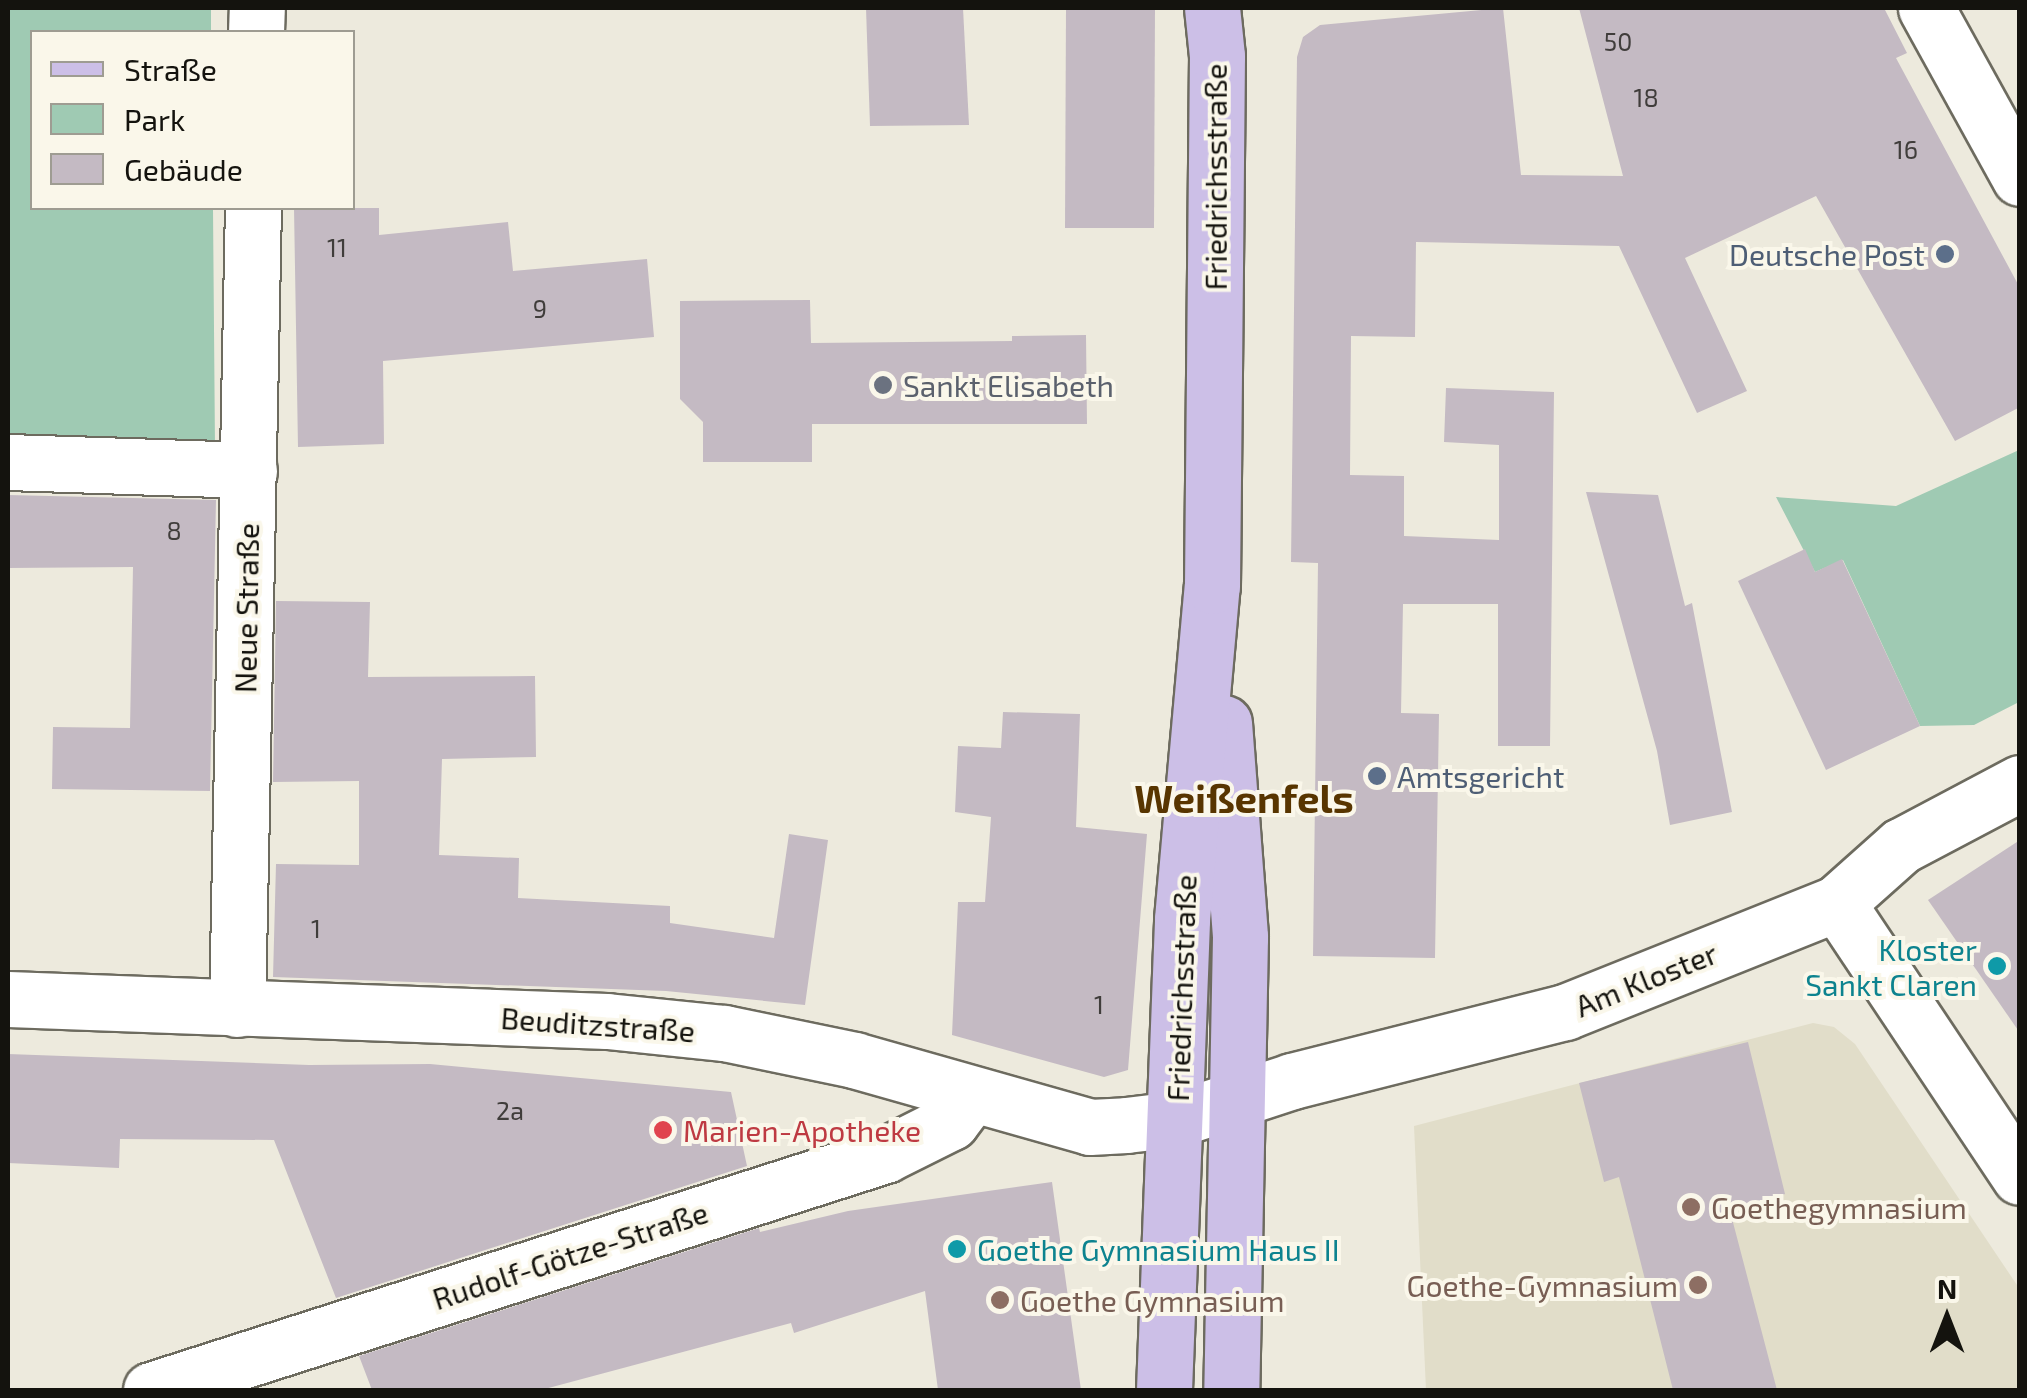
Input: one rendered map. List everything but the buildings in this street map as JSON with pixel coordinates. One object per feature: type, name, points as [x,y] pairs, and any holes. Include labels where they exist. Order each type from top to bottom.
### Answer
[{"type":"main road","name":"Friedrichsstraße","points":[[1164,1390],[1182,919],[1212,586],[1217,56],[1212,8]]},
{"type":"main road","name":"Friedrichsstraße","points":[[1212,586],[1240,937],[1231,1390]]},
{"type":"street","points":[[1926,8],[2020,178]]},
{"type":"street","name":"Neue Straße","points":[[237,1009],[254,210]]},
{"type":"street","points":[[8,462],[249,470]]},
{"type":"street","name":"Am Kloster","points":[[1176,1119],[1238,1098],[1566,1012],[1848,921],[1900,846],[2020,783]]},
{"type":"street","points":[[1848,921],[2020,1178]]},
{"type":"street","name":"Beuditzstraße","points":[[8,999],[607,1021],[724,1033],[854,1060],[1090,1127],[1176,1119]]},
{"type":"street","name":"Rudolf-Götze-Straße","points":[[152,1390],[885,1155],[951,1122],[972,1094]]},
{"type":"shaded area","name":"Goethegymnasium","points":[[1813,1023],[1834,1027],[1855,1044],[2019,1288],[2019,1390],[1426,1390],[1414,1126]]},
{"type":"green space","points":[[8,8],[211,8],[211,30],[30,30],[30,210],[213,210],[215,447],[8,438]]},
{"type":"green space","points":[[2019,450],[2019,702],[1974,725],[1920,726],[1843,560],[1815,572],[1776,497],[1896,506]]},
{"type":"place","name":"Deutsche Post","points":[[1945,254]]},
{"type":"place","name":"Sankt Elisabeth","points":[[883,385]]},
{"type":"place","name":"Amtsgericht","points":[[1377,776]]},
{"type":"place","name":"Kloster Sankt Claren","points":[[1997,966]]},
{"type":"place","name":"Marien-Apotheke","points":[[663,1130]]},
{"type":"place","name":"Goethegymnasium","points":[[1691,1207]]},
{"type":"place","name":"Goethe Gymnasium Haus II","points":[[957,1249]]},
{"type":"place","name":"Goethe-Gymnasium","points":[[1698,1285]]},
{"type":"place","name":"Goethe Gymnasium","points":[[1000,1300]]},
{"type":"district","name":"Weißenfels","points":[[1244,797]]}]
